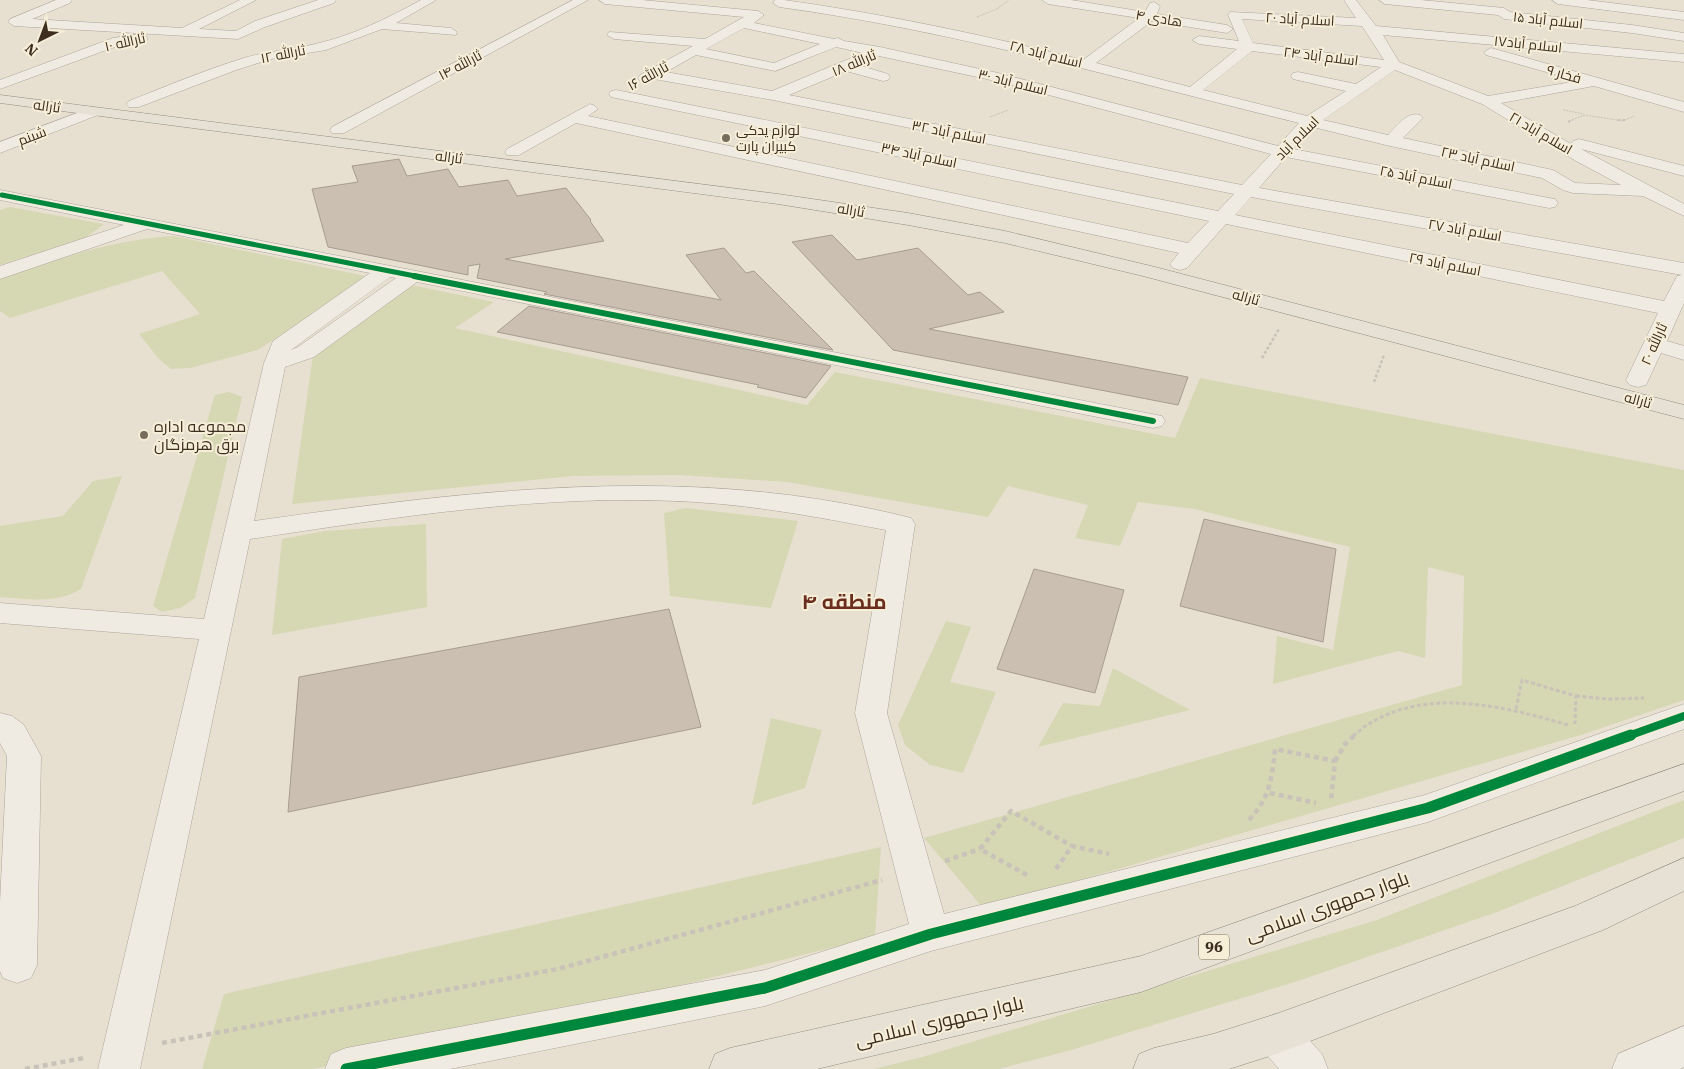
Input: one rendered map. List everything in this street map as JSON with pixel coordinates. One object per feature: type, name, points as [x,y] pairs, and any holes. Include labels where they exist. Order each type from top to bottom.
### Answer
[{"type":"main road","name":"ثاراله","points":[[0,85],[338,130],[675,171],[923,205],[1186,257],[1438,329]]},
{"type":"main road","name":"ثاراله","points":[[0,99],[660,184],[908,219],[1005,237],[1148,271],[1684,412]]},
{"type":"main road","points":[[660,184],[675,171]]},
{"type":"main road","name":"بلوار جمهوری اسلامی","points":[[730,1069],[1141,974],[1684,777]]},
{"type":"main road","points":[[1154,1069],[1219,1061],[1276,1034],[1589,918],[1684,874]]},
{"type":"street","points":[[0,26],[66,0]]},
{"type":"street","name":"ثارالله ۱۰","points":[[0,85],[118,42],[181,32],[250,0]]},
{"type":"street","points":[[14,22],[238,35],[260,24],[330,0]]},
{"type":"street","name":"ثارالله ۱۲","points":[[134,104],[265,57],[320,47],[380,25],[430,0]]},
{"type":"street","name":"ثارالله ۱۴","points":[[338,130],[582,0]]},
{"type":"street","points":[[605,0],[757,15]]},
{"type":"street","name":"هادی ۴","points":[[1048,0],[1241,32]]},
{"type":"street","points":[[1086,64],[1150,16],[1157,0]]},
{"type":"street","name":"اسلام آباد ۱۵","points":[[1385,0],[1504,12],[1504,15],[1632,28],[1684,37]]},
{"type":"street","points":[[1504,12],[1514,0]]},
{"type":"street","points":[[1558,0],[1684,16]]},
{"type":"street","name":"ثارالله ۱۶","points":[[513,152],[781,1]]},
{"type":"street","name":"اسلام آباد ۲۸","points":[[781,1],[840,10],[934,29],[1086,64],[1310,122]]},
{"type":"street","points":[[840,10],[854,3]]},
{"type":"street","points":[[1285,3],[1295,20]]},
{"type":"street","points":[[1348,3],[1369,26],[1394,65]]},
{"type":"street","name":"اسلام آباد ۲۰","points":[[1241,32],[1234,15],[1369,26]]},
{"type":"street","points":[[1521,17],[1528,44]]},
{"type":"street","points":[[870,27],[887,19]]},
{"type":"street","name":"اسلام آباد ۳۰","points":[[742,24],[998,77],[1283,152]]},
{"type":"street","points":[[380,25],[451,32]]},
{"type":"street","name":"اسلام آباد۱۷","points":[[1369,26],[1528,44],[1684,58]]},
{"type":"street","name":"ثارالله ۱۸","points":[[773,96],[934,29]]},
{"type":"street","points":[[1192,92],[1248,47],[1241,32]]},
{"type":"street","points":[[614,35],[707,43]]},
{"type":"street","points":[[694,51],[775,68],[852,35]]},
{"type":"street","name":"فخار ۹","points":[[1446,35],[1500,56],[1684,107]]},
{"type":"street","name":"اسلام آباد ۲۴","points":[[1199,40],[1394,65]]},
{"type":"street","points":[[1316,41],[1333,58]]},
{"type":"street","points":[[118,42],[155,45]]},
{"type":"street","points":[[227,52],[294,59],[309,63]]},
{"type":"street","points":[[792,61],[841,68],[883,77]]},
{"type":"street","name":"اسلام آباد","points":[[1186,257],[1310,122],[1394,65]]},
{"type":"street","name":"اسلام آباد ۲۱","points":[[1394,65],[1487,101],[1582,157],[1684,211]]},
{"type":"street","name":"اسلام آباد ۳۲","points":[[652,74],[773,96],[1247,191]]},
{"type":"street","points":[[1298,76],[1358,89]]},
{"type":"street","points":[[1487,101],[1594,83]]},
{"type":"street","name":"اسلام آباد ۳۴","points":[[607,99],[928,157],[1221,219]]},
{"type":"street","name":"شبنم","points":[[0,148],[93,112]]},
{"type":"street","points":[[573,118],[716,147],[1186,257]]},
{"type":"street","points":[[1390,141],[1415,118]]},
{"type":"street","name":"اسلام آباد ۲۳","points":[[1310,122],[1547,174],[1557,178],[1564,186],[1578,189],[1643,190]]},
{"type":"street","points":[[1545,134],[1684,171]]},
{"type":"street","name":"اسلام آباد ۲۵","points":[[1283,152],[1549,203]]},
{"type":"street","points":[[1486,161],[1582,157]]},
{"type":"street","name":"اسلام آباد ۲۷","points":[[1247,191],[1684,269]]},
{"type":"street","points":[[2,195],[1153,421]]},
{"type":"street","name":"اسلام آباد ۲۹","points":[[1221,219],[1670,309]]},
{"type":"street","points":[[0,273],[145,223]]},
{"type":"street","points":[[121,1060],[275,363],[281,346],[386,271]]},
{"type":"street","points":[[275,363],[306,352],[413,276]]},
{"type":"street","name":"ثارالله ۲۰","points":[[1638,381],[1684,280]]},
{"type":"street","points":[[1654,344],[1684,353]]},
{"type":"street","points":[[238,532],[460,502],[549,494],[641,492],[761,499],[901,524],[871,713],[931,934]]},
{"type":"street","points":[[0,613],[216,630]]},
{"type":"street","points":[[346,1069],[765,988],[931,934],[1428,808],[1669,706]]},
{"type":"street","points":[[0,725],[12,734],[24,756],[17,965]]},
{"type":"street","points":[[1276,1034],[1307,1069]]},
{"type":"street","points":[[1635,1069],[1684,1046]]},
{"type":"path","points":[[1545,134],[1585,114],[1623,121],[1665,102]]},
{"type":"path","points":[[1262,358],[1290,309]]},
{"type":"path","points":[[1516,709],[1522,680],[1576,696],[1636,699],[1669,706]]},
{"type":"path","points":[[1330,806],[1334,761],[1347,742],[1365,727],[1388,715],[1414,707],[1443,703],[1475,703],[1516,709],[1575,728],[1576,696]]},
{"type":"path","points":[[1242,826],[1258,810],[1270,793],[1275,748],[1334,761]]},
{"type":"path","points":[[1270,793],[1322,804]]},
{"type":"path","points":[[25,1069],[121,1060],[558,969],[913,871],[980,849],[1012,811],[1072,846],[1114,854]]},
{"type":"path","points":[[1050,877],[1072,846]]},
{"type":"path","points":[[980,849],[1036,880]]},
{"type":"green space","points":[[10,207],[104,224],[85,238],[0,265],[0,210]]},
{"type":"green space","points":[[174,236],[370,277],[258,350],[190,368],[171,369],[159,359],[139,334],[200,314],[162,271],[10,318],[0,311],[0,278],[107,246],[129,241]]},
{"type":"green space","points":[[411,285],[494,302],[455,328],[807,405],[835,372],[1175,438],[1200,378],[1684,470],[1684,700],[1581,735],[983,908],[924,838],[1462,685],[1464,576],[1428,567],[1425,658],[1398,651],[1273,684],[1277,636],[1333,650],[1350,547],[1194,509],[1138,502],[1120,546],[1075,538],[1088,505],[1008,486],[988,517],[787,482],[680,475],[573,476],[292,504],[313,355]]},
{"type":"green space","points":[[229,392],[242,397],[195,598],[180,608],[162,612],[153,606],[213,401],[215,395]]},
{"type":"green space","points":[[122,476],[81,589],[52,599],[0,597],[0,526],[63,516],[93,481]]},
{"type":"green space","points":[[686,508],[798,521],[771,608],[670,596],[664,513]]},
{"type":"green space","points":[[426,524],[427,607],[272,635],[282,539],[325,531]]},
{"type":"green space","points":[[946,621],[971,627],[950,682],[996,692],[963,773],[930,765],[905,745],[898,725]]},
{"type":"green space","points":[[1113,668],[1190,710],[1038,747],[1063,703],[1100,706]]},
{"type":"green space","points":[[771,718],[822,730],[805,788],[752,805]]},
{"type":"green space","points":[[1684,800],[1684,838],[1497,912],[1298,981],[1071,1050],[999,1069],[874,1069],[922,1057],[1377,920]]},
{"type":"green space","points":[[881,847],[875,937],[533,1022],[313,1069],[202,1069],[224,994]]},
{"type":"building","points":[[399,159],[407,176],[448,169],[459,187],[508,180],[517,196],[566,188],[591,220],[604,241],[505,259],[721,300],[686,255],[724,248],[746,273],[754,271],[833,350],[544,294],[547,292],[477,278],[480,264],[468,266],[468,275],[328,247],[312,189],[358,182],[352,166]]},
{"type":"building","points":[[832,235],[857,260],[918,248],[968,295],[980,292],[1004,312],[929,329],[1188,377],[1178,405],[893,350],[792,242]]},
{"type":"building","points":[[529,306],[831,366],[806,398],[757,387],[759,385],[497,332]]},
{"type":"building","points":[[1204,519],[1336,549],[1323,642],[1180,606]]},
{"type":"building","points":[[1034,569],[1124,590],[1095,693],[997,669]]},
{"type":"building","points":[[669,609],[701,727],[288,812],[299,677]]},
{"type":"cycle path","points":[[2,195],[1153,421]]},
{"type":"cycle path","points":[[346,1069],[765,988],[931,934],[1428,808],[1684,716]]},
{"type":"place","name":"لوازم یدکی کبیران پارت","points":[[726,138]]},
{"type":"place","name":"مجموعه اداره برق هرمزگان","points":[[144,435]]},
{"type":"district","name":"منطقه ۴","points":[[844,602]]}]
